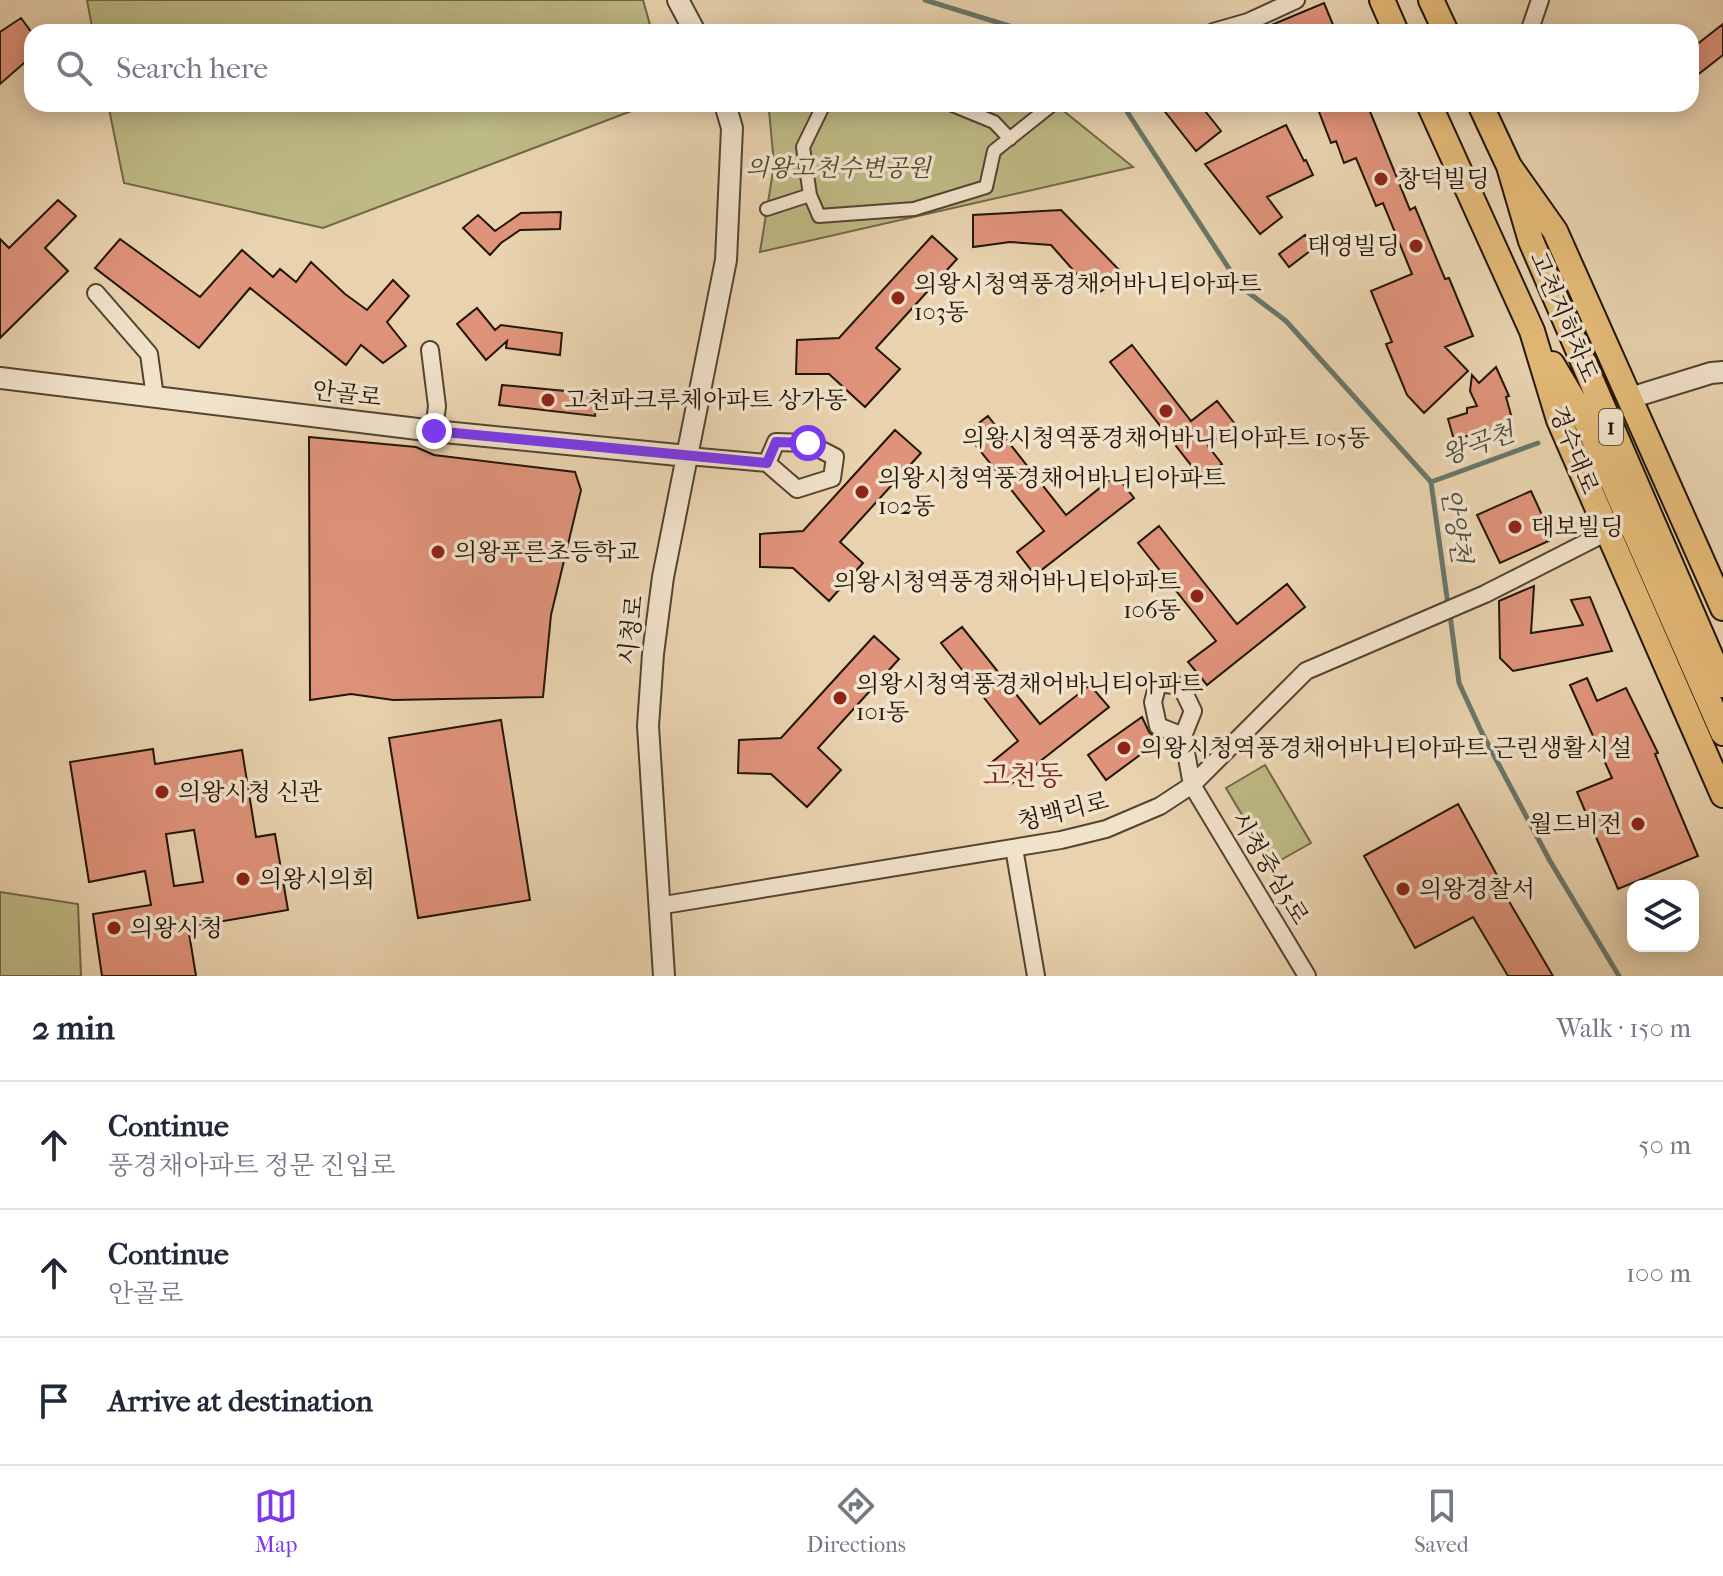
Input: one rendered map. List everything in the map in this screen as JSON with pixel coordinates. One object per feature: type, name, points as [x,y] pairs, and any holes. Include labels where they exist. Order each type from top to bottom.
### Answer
[{"type":"main road","points":[[1382,0],[1392,24]]},
{"type":"main road","points":[[1431,0],[1442,24]]},
{"type":"main road","name":"경수대로","points":[[1433,112],[1532,331],[1559,420],[1723,795]]},
{"type":"main road","name":"1","points":[[1484,112],[1509,166],[1555,231],[1723,608]]},
{"type":"main road","name":"고천지하차도","points":[[1509,166],[1531,241],[1723,685]]},
{"type":"main road","name":"고천지하차도","points":[[1532,331],[1586,421],[1723,733]]},
{"type":"street","points":[[678,0],[691,24]]},
{"type":"street","points":[[1241,24],[1296,0]]},
{"type":"street","points":[[1532,24],[1540,0]]},
{"type":"street","name":"시청로","points":[[664,976],[648,726],[663,577],[726,260],[732,128],[727,112]]},
{"type":"street","points":[[820,112],[803,147],[810,195],[819,216],[914,209],[986,187],[994,151],[1044,112]]},
{"type":"street","points":[[970,112],[994,122],[1010,139]]},
{"type":"street","points":[[767,209],[810,195]]},
{"type":"street","points":[[96,293],[149,354],[155,397]]},
{"type":"street","points":[[430,350],[437,406],[434,431]]},
{"type":"street","points":[[1630,398],[1723,372]]},
{"type":"street","name":"안골로","points":[[0,378],[434,431],[688,456]]},
{"type":"street","points":[[688,456],[767,463]]},
{"type":"street","name":"청백리로","points":[[658,906],[1061,840],[1106,829],[1160,806],[1192,785],[1306,671],[1485,594],[1607,532]]},
{"type":"street","points":[[1183,736],[1192,785]]},
{"type":"street","name":"시청중심5로","points":[[1192,785],[1304,971]]},
{"type":"street","points":[[1014,848],[1036,976]]},
{"type":"street","points":[[1285,976],[1304,971]]},
{"type":"green space","points":[[87,0],[643,0],[650,24],[92,24]]},
{"type":"green space","points":[[110,112],[629,112],[323,228],[124,183]]},
{"type":"green space","name":"의왕고천수변공원","points":[[769,112],[1065,112],[1133,167],[760,252],[774,165]]},
{"type":"green space","points":[[1265,765],[1311,843],[1272,865],[1226,788]]},
{"type":"green space","points":[[0,892],[78,904],[81,976],[0,976]]},
{"type":"building","points":[[1324,3],[1333,24],[1274,24]]},
{"type":"building","points":[[21,18],[25,24],[24,63],[0,84],[0,32]]},
{"type":"building","points":[[1723,24],[1723,55],[1699,74],[1699,43]]},
{"type":"building","points":[[1165,112],[1206,112],[1221,131],[1196,151]]},
{"type":"building","points":[[1319,112],[1370,112],[1410,210],[1415,207],[1473,336],[1445,347],[1468,371],[1424,413],[1407,395],[1386,344],[1392,342],[1371,291],[1412,274],[1383,203],[1376,206],[1356,158],[1344,163],[1336,141],[1331,143]]},
{"type":"building","points":[[1286,125],[1313,175],[1267,197],[1282,217],[1260,234],[1205,164]]},
{"type":"building","points":[[58,200],[76,216],[45,248],[68,271],[0,338],[0,239],[9,248]]},
{"type":"building","points":[[1061,210],[1125,276],[1095,295],[1051,245],[1010,242],[973,247],[973,215]]},
{"type":"building","points":[[561,212],[560,229],[520,230],[490,255],[463,228],[478,215],[495,231],[521,213]]},
{"type":"building","points":[[1305,235],[1314,248],[1289,267],[1279,254]]},
{"type":"building","name":"의왕시청역풍경채어바니티아파트 103동","points":[[932,236],[957,259],[876,348],[900,369],[865,407],[829,374],[796,374],[797,340],[839,338]]},
{"type":"building","points":[[120,239],[200,297],[242,250],[273,277],[280,269],[296,282],[311,262],[367,310],[393,280],[409,296],[387,322],[406,346],[383,363],[361,345],[346,365],[250,288],[199,348],[95,268]]},
{"type":"building","points":[[477,308],[495,330],[501,325],[562,333],[560,355],[506,348],[507,341],[486,360],[457,324]]},
{"type":"building","name":"의왕시청역풍경채어바니티아파트 105동","points":[[1132,345],[1191,421],[1217,401],[1235,424],[1208,446],[1222,464],[1202,479],[1110,362]]},
{"type":"building","points":[[1496,367],[1509,396],[1506,397],[1513,422],[1454,440],[1448,419],[1477,406],[1470,391],[1472,375],[1479,383]]},
{"type":"building","name":"고천파크루체아파트 상가동","points":[[502,385],[597,394],[595,416],[499,405]]},
{"type":"building","points":[[988,416],[1066,515],[1116,475],[1134,498],[1035,575],[1017,552],[1044,531],[966,433]]},
{"type":"building","name":"의왕시청역풍경채어바니티아파트 102동","points":[[895,430],[921,453],[840,542],[863,563],[829,601],[793,568],[760,567],[760,534],[803,531]]},
{"type":"building","name":"의왕푸른초등학교","points":[[309,437],[416,447],[434,455],[575,472],[581,490],[551,615],[543,697],[393,700],[351,694],[310,700]]},
{"type":"building","name":"태보빌딩","points":[[1531,491],[1553,539],[1500,563],[1477,515]]},
{"type":"building","name":"의왕시청역풍경채어바니티아파트 106동","points":[[1159,526],[1237,624],[1287,584],[1305,607],[1207,685],[1188,662],[1216,641],[1138,543]]},
{"type":"building","points":[[1534,586],[1531,633],[1583,625],[1571,600],[1590,597],[1612,651],[1513,671],[1500,658],[1499,601]]},
{"type":"building","points":[[962,627],[1040,724],[1090,685],[1109,707],[1010,785],[991,763],[1018,741],[941,643]]},
{"type":"building","name":"의왕시청역풍경채어바니티아파트 101동","points":[[874,636],[899,659],[818,748],[841,770],[807,807],[771,774],[738,773],[739,740],[781,738]]},
{"type":"building","name":"월드비전","points":[[1587,678],[1597,701],[1626,688],[1658,753],[1655,754],[1698,856],[1640,880],[1627,880],[1627,885],[1618,889],[1577,792],[1612,778],[1570,685]]},
{"type":"building","name":"의왕시청역풍경채어바니티아파트 근린생활시설","points":[[1142,717],[1149,732],[1159,741],[1106,780],[1088,755]]},
{"type":"building","points":[[501,720],[530,900],[418,918],[389,738]]},
{"type":"building","points":[[153,749],[155,764],[242,750],[256,837],[275,834],[288,910],[188,927],[196,976],[102,976],[93,914],[151,905],[145,871],[89,882],[70,762]],"holes":[[[194,830],[203,882],[174,886],[166,834]]]},
{"type":"building","points":[[1458,804],[1507,898],[1553,976],[1508,976],[1473,917],[1415,948],[1364,856]]},
{"type":"waterway","name":"안양천","points":[[925,0],[1003,24]]},
{"type":"waterway","name":"안양천","points":[[1127,112],[1241,287],[1286,321],[1431,482],[1448,605]]},
{"type":"waterway","name":"왕곡천","points":[[1431,482],[1538,443]]},
{"type":"waterway","name":"안양천","points":[[1450,615],[1459,683],[1482,733],[1550,861],[1619,976]]},
{"type":"place","name":"창덕빌딩","points":[[1381,179]]},
{"type":"place","name":"태영빌딩","points":[[1416,246]]},
{"type":"place","name":"의왕시청역풍경채어바니티아파트 103동","points":[[898,298]]},
{"type":"place","name":"고천파크루체아파트 상가동","points":[[548,400]]},
{"type":"place","name":"의왕시청역풍경채어바니티아파트 105동","points":[[1166,411]]},
{"type":"place","name":"의왕시청역풍경채어바니티아파트 102동","points":[[862,492]]},
{"type":"place","name":"태보빌딩","points":[[1515,527]]},
{"type":"place","name":"의왕푸른초등학교","points":[[438,552]]},
{"type":"place","name":"의왕시청역풍경채어바니티아파트 106동","points":[[1197,596]]},
{"type":"place","name":"의왕시청역풍경채어바니티아파트 101동","points":[[840,698]]},
{"type":"place","name":"의왕시청역풍경채어바니티아파트 근린생활시설","points":[[1124,748]]},
{"type":"place","name":"의왕시청 신관","points":[[162,792]]},
{"type":"place","name":"월드비전","points":[[1638,824]]},
{"type":"place","name":"의왕시의회","points":[[243,879]]},
{"type":"place","name":"의왕경찰서","points":[[1403,889]]},
{"type":"place","name":"의왕시청","points":[[114,928]]},
{"type":"district","name":"고천동","points":[[1023,775]]},
{"type":"route","points":[[434,431],[767,463],[776,442],[808,443]]}]
